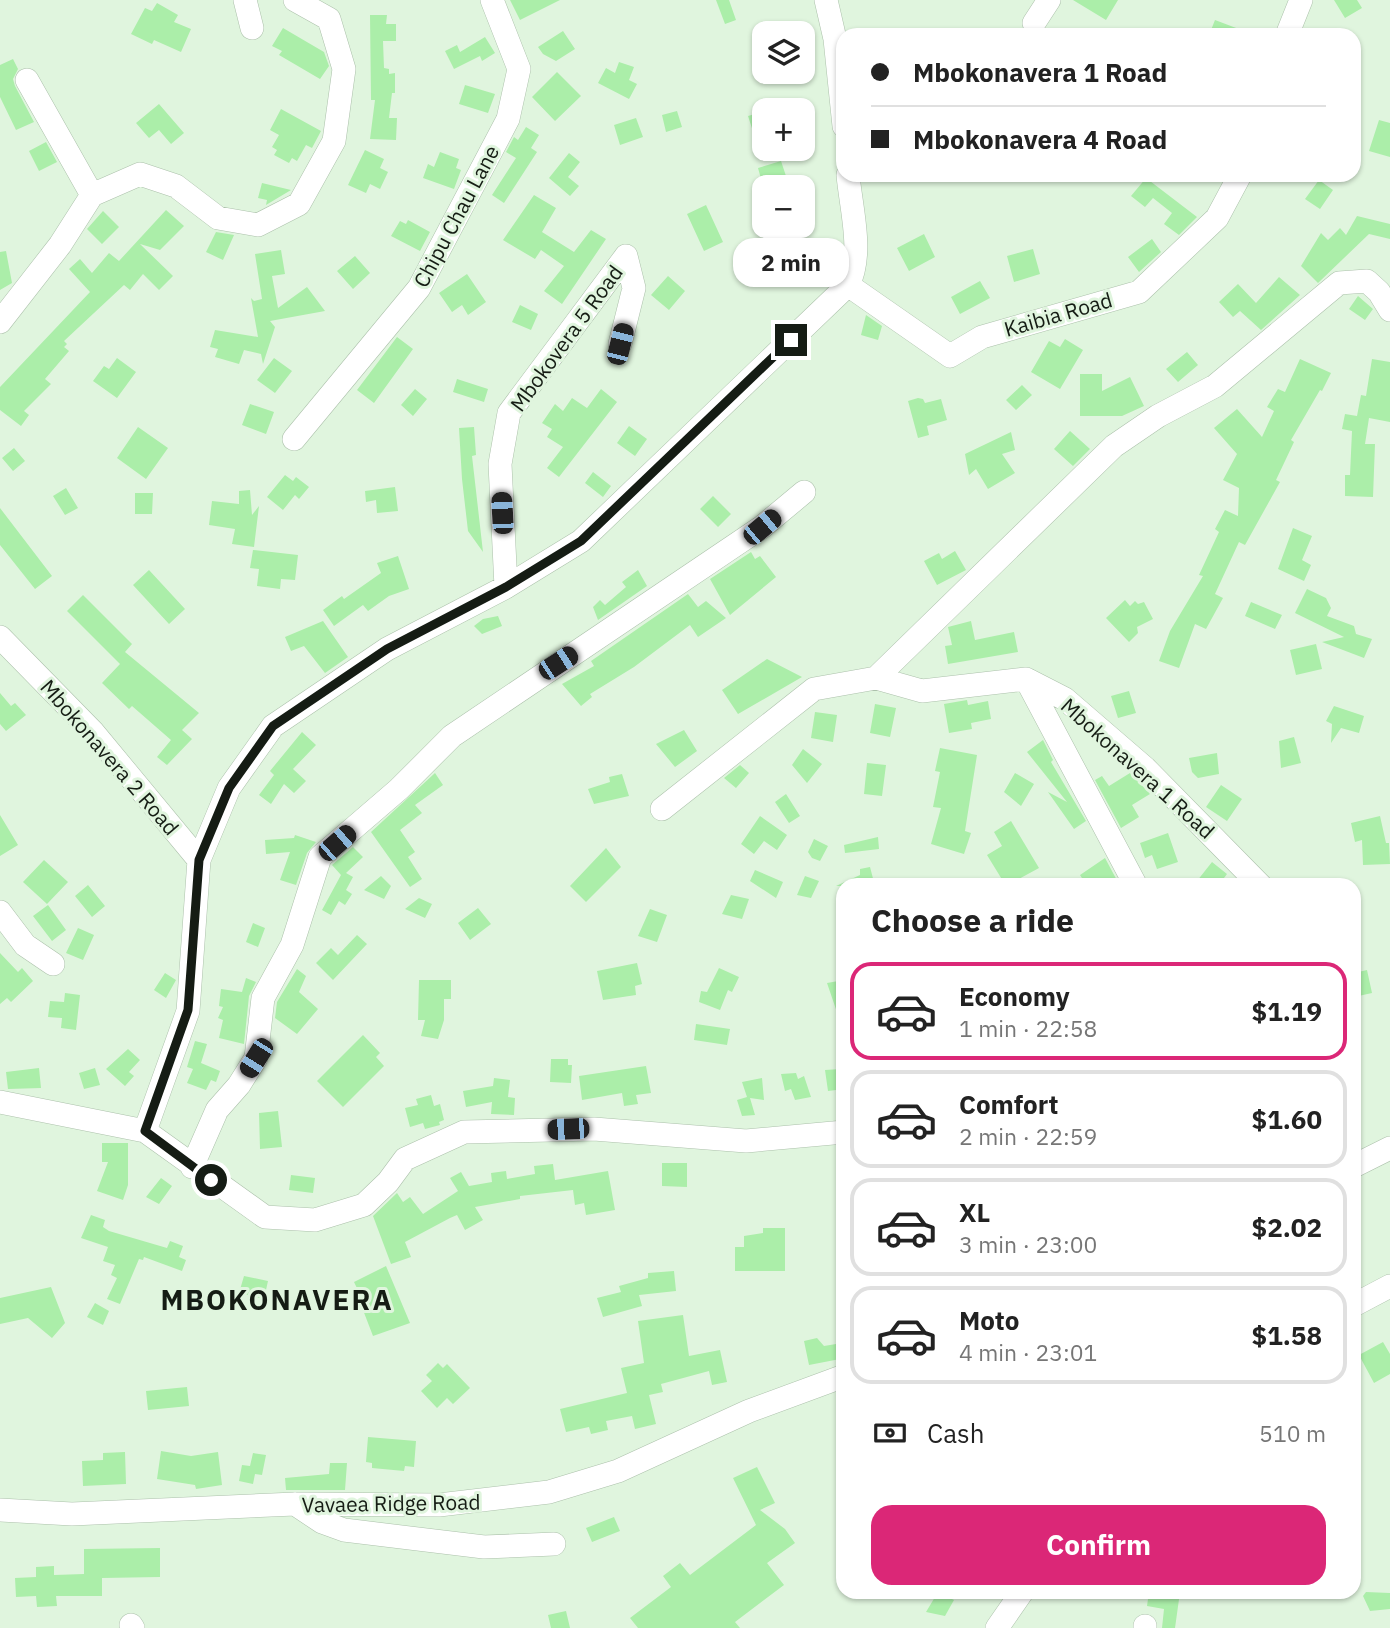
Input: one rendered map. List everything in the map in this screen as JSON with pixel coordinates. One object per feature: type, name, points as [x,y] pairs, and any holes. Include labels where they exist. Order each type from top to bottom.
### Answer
[{"type":"street","points":[[246,0],[252,28]]},
{"type":"street","points":[[0,322],[60,245],[92,195],[140,174],[176,186],[218,218],[258,225],[299,204],[334,141],[344,69],[329,19],[295,0]]},
{"type":"street","name":"Chipu Chau Lane","points":[[294,439],[419,288],[508,119],[519,69],[492,0]]},
{"type":"street","points":[[826,0],[836,49]]},
{"type":"street","points":[[1034,23],[1049,0]]},
{"type":"street","points":[[1290,28],[1301,0]]},
{"type":"street","points":[[27,80],[92,195]]},
{"type":"street","points":[[145,1131],[188,1010],[199,860],[229,788],[273,726],[387,649],[506,587],[581,541],[848,285],[855,271],[856,254],[849,182]]},
{"type":"street","name":"Kaibia Road","points":[[848,285],[950,356],[982,337],[1139,292],[1217,218],[1236,182]]},
{"type":"street","name":"Mbokovera 5 Road","points":[[506,587],[500,464],[509,413],[626,256],[634,288],[620,344]]},
{"type":"street","points":[[876,678],[1114,446],[1158,416],[1215,386],[1339,283],[1367,281],[1379,292],[1390,310]]},
{"type":"street","points":[[192,1167],[217,1110],[239,1086],[256,1058],[263,998],[292,945],[320,857],[399,789],[452,736],[762,527],[804,492]]},
{"type":"street","name":"Mbokonavera 2 Road","points":[[0,637],[93,732],[199,860]]},
{"type":"street","points":[[662,809],[814,689],[876,678],[922,691],[1026,678],[1132,878]]},
{"type":"street","name":"Mbokonavera 1 Road","points":[[1026,678],[1065,699],[1146,768],[1253,878]]},
{"type":"street","points":[[0,912],[25,945],[53,964]]},
{"type":"street","points":[[0,1102],[145,1131],[265,1217],[315,1220],[365,1205],[388,1182],[405,1159],[464,1132],[594,1129],[746,1141],[836,1133]]},
{"type":"street","points":[[1361,1162],[1390,1148]]},
{"type":"street","points":[[1361,1301],[1390,1286]]},
{"type":"street","name":"Vavaea Ridge Road","points":[[0,1510],[72,1514],[295,1504],[439,1505],[548,1492],[618,1471],[750,1410],[836,1379]]},
{"type":"street","points":[[295,1504],[322,1521],[344,1530],[484,1546],[554,1544]]},
{"type":"street","points":[[997,1628],[1018,1599]]},
{"type":"building","points":[[510,0],[560,0],[520,20]]},
{"type":"building","points":[[716,0],[729,0],[736,20],[725,24]]},
{"type":"building","points":[[1073,0],[1118,0],[1106,20]]},
{"type":"building","points":[[1334,0],[1357,0],[1362,8],[1345,18]]},
{"type":"building","points":[[157,3],[178,15],[174,22],[191,29],[181,52],[154,40],[152,44],[131,34],[145,8],[152,11]]},
{"type":"building","points":[[370,15],[387,15],[386,24],[396,24],[396,41],[383,41],[384,68],[389,69],[389,74],[395,73],[395,93],[392,93],[389,118],[397,118],[396,140],[370,139],[375,100],[371,100]]},
{"type":"building","points":[[1215,20],[1236,28],[1212,28]]},
{"type":"building","points":[[283,28],[324,52],[329,66],[320,79],[279,55],[282,51],[272,46]]},
{"type":"building","points":[[563,31],[575,49],[556,61],[543,54],[538,47]]},
{"type":"building","points":[[485,37],[495,53],[482,61],[480,56],[454,69],[445,51],[457,45],[460,52]]},
{"type":"building","points":[[13,59],[18,69],[13,79],[15,86],[34,122],[16,130],[0,97],[0,65]]},
{"type":"building","points":[[619,62],[634,67],[629,80],[637,84],[629,99],[598,83],[606,68],[615,73]]},
{"type":"building","points":[[557,72],[581,96],[555,121],[532,97]]},
{"type":"building","points":[[465,85],[495,94],[488,113],[459,104]]},
{"type":"building","points":[[159,104],[184,133],[171,144],[159,130],[149,138],[136,123]]},
{"type":"building","points":[[281,109],[321,131],[312,148],[306,145],[297,161],[292,158],[289,163],[274,155],[277,150],[272,147],[279,135],[270,130]]},
{"type":"building","points":[[677,111],[682,127],[666,132],[662,115]]},
{"type":"building","points":[[636,118],[643,137],[620,145],[614,125]]},
{"type":"building","points":[[1379,120],[1390,123],[1390,157],[1369,151]]},
{"type":"building","points":[[526,127],[539,135],[531,148],[537,152],[504,203],[492,195],[516,158],[506,152],[514,137],[518,140]]},
{"type":"building","points":[[46,142],[57,162],[39,171],[29,151]]},
{"type":"building","points":[[365,150],[384,159],[380,168],[388,172],[380,189],[370,184],[366,193],[348,185]]},
{"type":"building","points":[[440,152],[459,159],[456,168],[461,170],[454,189],[423,178],[428,164],[434,167]]},
{"type":"building","points":[[569,153],[580,162],[568,177],[579,186],[570,196],[549,178]]},
{"type":"building","points":[[781,161],[786,175],[760,175],[758,168]]},
{"type":"building","points":[[1143,182],[1151,182],[1197,217],[1179,235],[1164,224],[1172,213],[1153,198],[1145,207],[1131,196]]},
{"type":"building","points":[[1318,182],[1333,190],[1320,209],[1305,199]]},
{"type":"building","points":[[262,183],[291,190],[266,205],[267,200],[258,198]]},
{"type":"building","points":[[534,195],[556,208],[542,232],[574,252],[591,230],[606,239],[562,304],[544,291],[564,266],[541,250],[535,259],[503,240]]},
{"type":"building","points":[[706,205],[723,242],[704,251],[687,214]]},
{"type":"building","points":[[166,210],[184,226],[160,250],[140,244],[173,276],[159,290],[143,274],[130,290],[124,285],[64,341],[67,344],[64,347],[69,351],[45,379],[51,384],[24,411],[29,415],[21,426],[0,410],[0,387],[90,292],[69,269],[80,259],[92,273],[109,253],[119,261]]},
{"type":"building","points":[[103,211],[119,227],[102,244],[87,229]]},
{"type":"building","points":[[1357,216],[1390,224],[1390,239],[1369,234],[1318,283],[1301,266],[1321,233],[1328,240],[1340,228],[1346,235]]},
{"type":"building","points":[[408,220],[430,232],[420,251],[391,236],[400,221],[406,224]]},
{"type":"building","points":[[216,232],[234,235],[223,260],[206,252]]},
{"type":"building","points":[[924,234],[935,257],[909,271],[897,248]]},
{"type":"building","points":[[1152,239],[1161,252],[1139,272],[1128,257]]},
{"type":"building","points":[[1033,249],[1040,274],[1014,282],[1007,256]]},
{"type":"building","points":[[281,250],[285,274],[272,276],[278,308],[307,287],[325,311],[270,321],[275,327],[263,364],[261,354],[244,350],[239,364],[215,357],[218,349],[210,347],[215,330],[258,337],[251,298],[254,301],[262,299],[255,254]]},
{"type":"building","points":[[6,251],[12,283],[0,290],[0,252]]},
{"type":"building","points":[[355,256],[370,273],[353,289],[337,271]]},
{"type":"building","points":[[467,274],[486,302],[468,315],[462,305],[452,312],[439,293]]},
{"type":"building","points":[[668,276],[685,291],[669,310],[651,295]]},
{"type":"building","points":[[1279,277],[1300,295],[1261,330],[1240,311],[1233,317],[1219,302],[1238,284],[1256,303]]},
{"type":"building","points":[[980,281],[990,298],[960,314],[951,297]]},
{"type":"building","points":[[1358,296],[1373,309],[1365,320],[1349,309]]},
{"type":"building","points":[[520,305],[538,314],[531,330],[512,322]]},
{"type":"building","points":[[866,315],[882,326],[878,340],[861,335]]},
{"type":"building","points":[[397,337],[413,349],[374,403],[357,390]]},
{"type":"building","points":[[1065,339],[1083,350],[1060,389],[1031,372],[1049,341],[1060,347]]},
{"type":"building","points":[[1187,352],[1198,365],[1178,382],[1166,369]]},
{"type":"building","points":[[117,358],[136,372],[117,398],[93,381],[104,366],[109,369]]},
{"type":"building","points":[[274,358],[292,371],[275,393],[257,380]]},
{"type":"building","points":[[1300,359],[1331,373],[1291,440],[1294,442],[1276,480],[1280,482],[1245,545],[1239,542],[1215,594],[1223,598],[1206,629],[1195,624],[1179,668],[1159,661],[1170,631],[1203,576],[1199,575],[1219,532],[1215,529],[1225,510],[1238,516],[1239,488],[1223,480],[1237,454],[1214,428],[1237,409],[1262,437],[1274,411],[1267,407],[1278,389],[1285,392]]},
{"type":"building","points":[[1372,359],[1390,362],[1390,422],[1369,418],[1365,444],[1375,444],[1373,497],[1345,496],[1345,475],[1350,475],[1352,431],[1342,429],[1345,414],[1357,416],[1361,395],[1366,396]]},
{"type":"building","points":[[1080,374],[1102,374],[1102,391],[1130,377],[1144,406],[1122,416],[1080,416]]},
{"type":"building","points":[[457,379],[488,389],[484,402],[453,392]]},
{"type":"building","points":[[1022,385],[1032,395],[1016,410],[1006,400]]},
{"type":"building","points":[[415,389],[427,399],[413,416],[401,405]]},
{"type":"building","points":[[601,389],[617,402],[559,477],[547,468],[563,447],[547,437],[552,429],[542,423],[555,404],[563,411],[572,398],[587,408]]},
{"type":"building","points":[[918,398],[925,403],[941,399],[947,420],[927,426],[929,435],[918,438],[908,401]]},
{"type":"building","points":[[250,404],[274,412],[266,434],[242,425]]},
{"type":"building","points":[[629,426],[647,439],[635,456],[617,443]]},
{"type":"building","points":[[138,427],[168,448],[146,479],[117,458]]},
{"type":"building","points":[[474,427],[476,455],[472,456],[483,552],[468,531],[462,479],[459,428]]},
{"type":"building","points":[[1070,431],[1090,449],[1073,466],[1054,449]]},
{"type":"building","points":[[1011,432],[1015,450],[1002,454],[1015,473],[988,489],[976,469],[969,475],[965,454]]},
{"type":"building","points":[[14,448],[25,461],[13,471],[2,458]]},
{"type":"building","points":[[593,472],[611,486],[603,497],[585,483]]},
{"type":"building","points":[[285,475],[293,481],[296,477],[309,487],[299,499],[295,495],[283,510],[267,497]]},
{"type":"building","points":[[395,487],[398,511],[377,513],[376,500],[366,502],[365,491]]},
{"type":"building","points":[[66,488],[78,508],[65,515],[53,496]]},
{"type":"building","points":[[250,490],[252,515],[259,506],[254,547],[232,544],[235,529],[209,525],[212,501],[239,504],[239,491]]},
{"type":"building","points":[[135,493],[153,493],[152,514],[135,514]]},
{"type":"building","points":[[713,496],[731,514],[718,527],[700,509]]},
{"type":"building","points":[[0,508],[52,576],[35,589],[0,545]]},
{"type":"building","points":[[1293,528],[1312,536],[1302,560],[1311,565],[1304,581],[1278,569]]},
{"type":"building","points":[[253,550],[298,555],[295,580],[281,579],[280,589],[257,586],[259,569],[250,568]]},
{"type":"building","points":[[955,551],[966,570],[937,585],[924,561],[939,553],[942,559]]},
{"type":"building","points":[[751,552],[755,559],[760,556],[776,577],[730,615],[710,579]]},
{"type":"building","points":[[398,556],[409,589],[389,596],[368,611],[363,605],[334,626],[323,610],[381,573],[377,563]]},
{"type":"building","points":[[149,570],[185,609],[169,624],[133,585]]},
{"type":"building","points":[[638,570],[647,586],[598,620],[593,607],[600,600],[605,605],[626,587],[622,582]]},
{"type":"building","points":[[1307,589],[1326,598],[1331,608],[1327,616],[1354,626],[1356,634],[1372,639],[1364,658],[1322,642],[1344,637],[1295,613]]},
{"type":"building","points":[[688,594],[698,607],[706,601],[726,618],[698,637],[690,625],[634,667],[590,694],[592,697],[581,706],[562,684],[594,666],[591,661]]},
{"type":"building","points":[[83,595],[132,644],[125,652],[199,713],[182,730],[192,739],[167,765],[157,757],[171,740],[132,706],[129,709],[102,683],[120,664],[67,611]]},
{"type":"building","points":[[1125,600],[1130,606],[1135,601],[1138,604],[1144,602],[1153,619],[1137,627],[1138,633],[1129,642],[1106,618]]},
{"type":"building","points":[[1251,602],[1282,615],[1275,629],[1245,616]]},
{"type":"building","points":[[498,616],[502,626],[482,634],[474,626],[483,619]]},
{"type":"building","points":[[323,621],[348,657],[325,673],[304,646],[291,651],[285,637]]},
{"type":"building","points":[[971,621],[975,640],[1014,632],[1018,652],[948,664],[945,646],[952,645],[948,627]]},
{"type":"building","points":[[1316,644],[1322,669],[1296,675],[1290,650]]},
{"type":"building","points":[[767,659],[802,677],[738,714],[722,690]]},
{"type":"building","points":[[1129,691],[1136,713],[1118,718],[1111,696]]},
{"type":"building","points":[[0,693],[11,706],[15,703],[26,715],[6,731],[0,724]]},
{"type":"building","points":[[967,700],[968,705],[988,701],[991,719],[971,723],[972,729],[949,733],[944,704]]},
{"type":"building","points":[[875,704],[896,708],[890,737],[870,733]]},
{"type":"building","points":[[1334,706],[1364,716],[1359,733],[1341,728],[1331,743],[1332,724],[1326,721]]},
{"type":"building","points":[[815,712],[837,715],[833,742],[811,738]]},
{"type":"building","points":[[684,730],[697,751],[675,767],[656,744]]},
{"type":"building","points":[[302,732],[316,745],[293,769],[306,781],[294,793],[284,784],[271,804],[259,795],[274,775],[270,771]]},
{"type":"building","points":[[1294,737],[1301,763],[1281,768],[1279,741]]},
{"type":"building","points":[[1043,740],[1053,760],[1051,762],[1086,821],[1074,829],[1048,792],[1067,802],[1027,752]]},
{"type":"building","points":[[940,748],[977,755],[965,831],[971,833],[964,854],[931,844],[941,808],[933,807],[940,772],[935,771]]},
{"type":"building","points":[[803,749],[822,764],[807,783],[792,765]]},
{"type":"building","points":[[1217,753],[1219,774],[1198,778],[1192,772],[1189,758]]},
{"type":"building","points":[[867,763],[886,765],[882,796],[864,794]]},
{"type":"building","points":[[740,765],[749,773],[736,788],[724,778]]},
{"type":"building","points":[[435,773],[443,785],[415,805],[422,813],[400,830],[415,852],[408,857],[422,879],[410,887],[371,832]]},
{"type":"building","points":[[1015,773],[1034,784],[1021,806],[1004,792]]},
{"type":"building","points":[[1130,773],[1150,794],[1132,805],[1139,817],[1121,828],[1095,780],[1102,776],[1109,786]]},
{"type":"building","points":[[622,774],[629,796],[594,804],[588,789],[610,782],[609,777]]},
{"type":"building","points":[[1221,785],[1242,799],[1227,821],[1206,807]]},
{"type":"building","points":[[786,794],[800,816],[789,823],[775,802]]},
{"type":"building","points":[[0,815],[18,845],[0,856]]},
{"type":"building","points":[[760,816],[787,835],[777,850],[764,841],[754,854],[741,844]]},
{"type":"building","points":[[1380,816],[1386,843],[1389,843],[1390,864],[1363,865],[1362,840],[1355,842],[1351,823]]},
{"type":"building","points":[[1011,821],[1039,868],[1021,878],[1001,878],[987,855],[1002,846],[994,832]]},
{"type":"building","points":[[1168,833],[1178,862],[1157,869],[1152,855],[1145,858],[1140,843]]},
{"type":"building","points":[[295,835],[316,842],[307,853],[296,885],[280,880],[290,852],[266,854],[265,840],[294,838]]},
{"type":"building","points":[[878,837],[879,849],[845,853],[844,845]]},
{"type":"building","points":[[814,839],[828,846],[820,861],[812,858],[808,852]]},
{"type":"building","points":[[353,847],[363,857],[346,873],[353,877],[346,890],[352,894],[345,905],[339,901],[331,915],[322,910],[341,875],[332,865]]},
{"type":"building","points":[[606,848],[621,867],[586,902],[570,886]]},
{"type":"building","points":[[1105,858],[1116,878],[1082,878],[1080,875]]},
{"type":"building","points":[[44,860],[68,882],[47,904],[23,882]]},
{"type":"building","points":[[1212,862],[1227,874],[1224,878],[1199,878]]},
{"type":"building","points":[[870,867],[873,878],[853,878],[860,875],[860,869]]},
{"type":"building","points":[[755,870],[783,882],[776,898],[750,881]]},
{"type":"building","points":[[381,876],[391,886],[384,899],[364,890]]},
{"type":"building","points":[[805,876],[819,881],[811,898],[797,895]]},
{"type":"building","points":[[88,885],[105,906],[92,917],[75,896]]},
{"type":"building","points":[[731,895],[749,899],[742,919],[722,914]]},
{"type":"building","points":[[419,898],[432,904],[425,918],[405,909]]},
{"type":"building","points":[[48,905],[66,930],[52,941],[33,916]]},
{"type":"building","points":[[478,908],[491,924],[470,940],[458,923]]},
{"type":"building","points":[[650,909],[667,915],[657,942],[638,936]]},
{"type":"building","points":[[253,923],[265,928],[258,947],[246,942]]},
{"type":"building","points":[[78,928],[94,935],[83,960],[66,953]]},
{"type":"building","points":[[357,935],[367,944],[333,980],[316,963],[331,948],[338,955]]},
{"type":"building","points":[[0,953],[18,972],[22,968],[33,981],[11,1002],[7,998],[0,1004]]},
{"type":"building","points":[[637,963],[642,984],[635,986],[636,995],[603,1000],[597,971]]},
{"type":"building","points":[[719,968],[739,977],[732,992],[728,990],[720,1010],[699,1002],[701,991],[707,992]]},
{"type":"building","points":[[297,969],[306,976],[299,992],[318,1009],[297,1034],[275,1018],[277,1002]]},
{"type":"building","points":[[1367,970],[1372,993],[1361,995],[1361,971]]},
{"type":"building","points":[[165,973],[176,980],[166,998],[154,990]]},
{"type":"building","points":[[246,978],[256,982],[249,996],[244,1044],[219,1038],[223,1020],[218,1018],[223,1007],[219,1006],[221,989],[242,992]]},
{"type":"building","points":[[419,980],[451,980],[451,999],[444,999],[444,1020],[438,1039],[421,1036],[425,1020],[418,1020]]},
{"type":"building","points":[[836,981],[836,1009],[827,983]]},
{"type":"building","points":[[65,993],[80,995],[76,1030],[61,1028],[62,1018],[48,1017],[50,1001],[64,1002]]},
{"type":"building","points":[[696,1024],[730,1029],[727,1045],[694,1040]]},
{"type":"building","points":[[363,1035],[380,1053],[376,1057],[384,1066],[343,1107],[317,1081]]},
{"type":"building","points":[[195,1041],[207,1044],[201,1063],[220,1071],[216,1082],[211,1080],[206,1090],[187,1083],[193,1069],[187,1067]]},
{"type":"building","points":[[128,1049],[140,1060],[129,1072],[134,1076],[125,1086],[106,1069]]},
{"type":"building","points":[[551,1059],[568,1059],[568,1065],[572,1065],[571,1083],[550,1082]]},
{"type":"building","points":[[646,1066],[651,1093],[636,1095],[638,1104],[624,1106],[622,1093],[582,1100],[579,1076]]},
{"type":"building","points":[[39,1068],[41,1088],[8,1089],[6,1072]]},
{"type":"building","points":[[95,1068],[100,1085],[84,1089],[79,1073]]},
{"type":"building","points":[[836,1069],[836,1090],[828,1091],[825,1070]]},
{"type":"building","points":[[796,1073],[798,1079],[804,1076],[811,1097],[795,1100],[791,1089],[785,1091],[781,1074]]},
{"type":"building","points":[[494,1078],[510,1080],[508,1097],[515,1098],[514,1115],[491,1114],[492,1102],[466,1107],[463,1091],[493,1086]]},
{"type":"building","points":[[762,1078],[764,1100],[750,1098],[755,1115],[742,1116],[737,1100],[747,1097],[742,1082]]},
{"type":"building","points":[[431,1095],[434,1106],[440,1104],[444,1120],[439,1122],[440,1125],[425,1129],[423,1123],[410,1127],[405,1108],[418,1105],[416,1099]]},
{"type":"building","points":[[278,1111],[282,1147],[260,1149],[259,1113]]},
{"type":"building","points":[[102,1143],[128,1143],[128,1185],[123,1200],[97,1191],[108,1162],[102,1162]]},
{"type":"building","points":[[662,1163],[687,1163],[687,1187],[662,1186]]},
{"type":"building","points":[[553,1164],[555,1180],[608,1171],[615,1210],[586,1215],[584,1203],[575,1205],[573,1190],[520,1196],[520,1199],[475,1207],[483,1220],[465,1230],[457,1215],[450,1218],[405,1242],[411,1257],[391,1264],[373,1216],[397,1193],[403,1202],[410,1197],[423,1214],[458,1191],[450,1178],[461,1172],[469,1186],[492,1182],[491,1173],[506,1171],[507,1179],[535,1174],[534,1166]]},
{"type":"building","points":[[291,1175],[315,1178],[313,1193],[289,1190]]},
{"type":"building","points":[[161,1178],[172,1186],[159,1204],[146,1197]]},
{"type":"building","points":[[91,1215],[105,1220],[103,1227],[109,1231],[167,1248],[170,1241],[183,1246],[179,1257],[186,1260],[182,1271],[144,1257],[143,1260],[139,1259],[120,1304],[107,1299],[117,1278],[111,1275],[115,1265],[103,1261],[108,1247],[81,1238]]},
{"type":"building","points":[[763,1228],[785,1228],[785,1271],[735,1271],[735,1247],[744,1247],[744,1236],[763,1233]]},
{"type":"building","points":[[386,1266],[410,1323],[373,1336],[363,1310],[367,1309],[354,1282]]},
{"type":"building","points":[[674,1271],[676,1291],[639,1295],[642,1306],[603,1317],[597,1298],[621,1292],[619,1286],[648,1278],[648,1273]]},
{"type":"building","points":[[244,1276],[268,1281],[264,1299],[239,1293]]},
{"type":"building","points":[[51,1287],[65,1323],[52,1338],[28,1318],[0,1324],[0,1298]]},
{"type":"building","points":[[95,1303],[109,1311],[103,1325],[87,1317]]},
{"type":"building","points":[[683,1315],[689,1356],[720,1350],[727,1382],[712,1385],[709,1371],[661,1384],[663,1392],[649,1395],[656,1424],[635,1429],[632,1416],[606,1421],[608,1430],[591,1434],[589,1427],[566,1432],[560,1409],[627,1393],[621,1368],[644,1363],[638,1321]]},
{"type":"building","points":[[817,1338],[824,1346],[836,1344],[836,1360],[809,1365],[804,1341]]},
{"type":"building","points":[[1383,1342],[1390,1354],[1390,1374],[1374,1383],[1361,1354]]},
{"type":"building","points":[[438,1363],[443,1368],[447,1364],[470,1388],[453,1404],[447,1398],[437,1408],[421,1391],[432,1381],[426,1375]]},
{"type":"building","points":[[187,1387],[189,1406],[148,1410],[146,1391]]},
{"type":"building","points":[[368,1437],[416,1441],[414,1467],[405,1466],[404,1471],[372,1468],[372,1463],[366,1462]]},
{"type":"building","points":[[161,1451],[191,1456],[218,1452],[222,1485],[196,1489],[195,1485],[157,1479]]},
{"type":"building","points":[[125,1452],[126,1484],[83,1486],[82,1461],[103,1460],[103,1453]]},
{"type":"building","points":[[253,1453],[266,1455],[262,1475],[255,1474],[253,1484],[239,1481],[242,1465],[250,1466]]},
{"type":"building","points":[[330,1463],[347,1463],[345,1490],[286,1490],[285,1478],[329,1474]]},
{"type":"building","points":[[757,1467],[775,1503],[760,1510],[785,1529],[795,1543],[767,1563],[784,1585],[735,1622],[740,1628],[638,1628],[630,1618],[671,1587],[663,1576],[680,1563],[690,1575],[756,1525],[733,1478]]},
{"type":"building","points":[[614,1517],[620,1531],[592,1542],[586,1528]]},
{"type":"building","points":[[160,1548],[160,1577],[102,1578],[102,1596],[56,1596],[57,1606],[37,1607],[36,1596],[16,1597],[15,1578],[36,1577],[36,1567],[54,1566],[54,1575],[84,1574],[84,1549]]},
{"type":"building","points":[[1366,1592],[1390,1593],[1390,1609],[1370,1611],[1363,1596]]},
{"type":"building","points":[[934,1599],[954,1600],[945,1616],[926,1612]]},
{"type":"building","points":[[1148,1599],[1179,1599],[1175,1628],[1162,1628],[1164,1609],[1147,1606]]},
{"type":"building","points":[[566,1611],[570,1628],[551,1628],[548,1615]]},
{"type":"district","name":"MBOKONAVERA","points":[[277,1299]]},
{"type":"route","points":[[211,1180],[145,1131],[188,1010],[199,860],[229,788],[273,726],[387,649],[506,587],[581,541],[791,340]]}]
